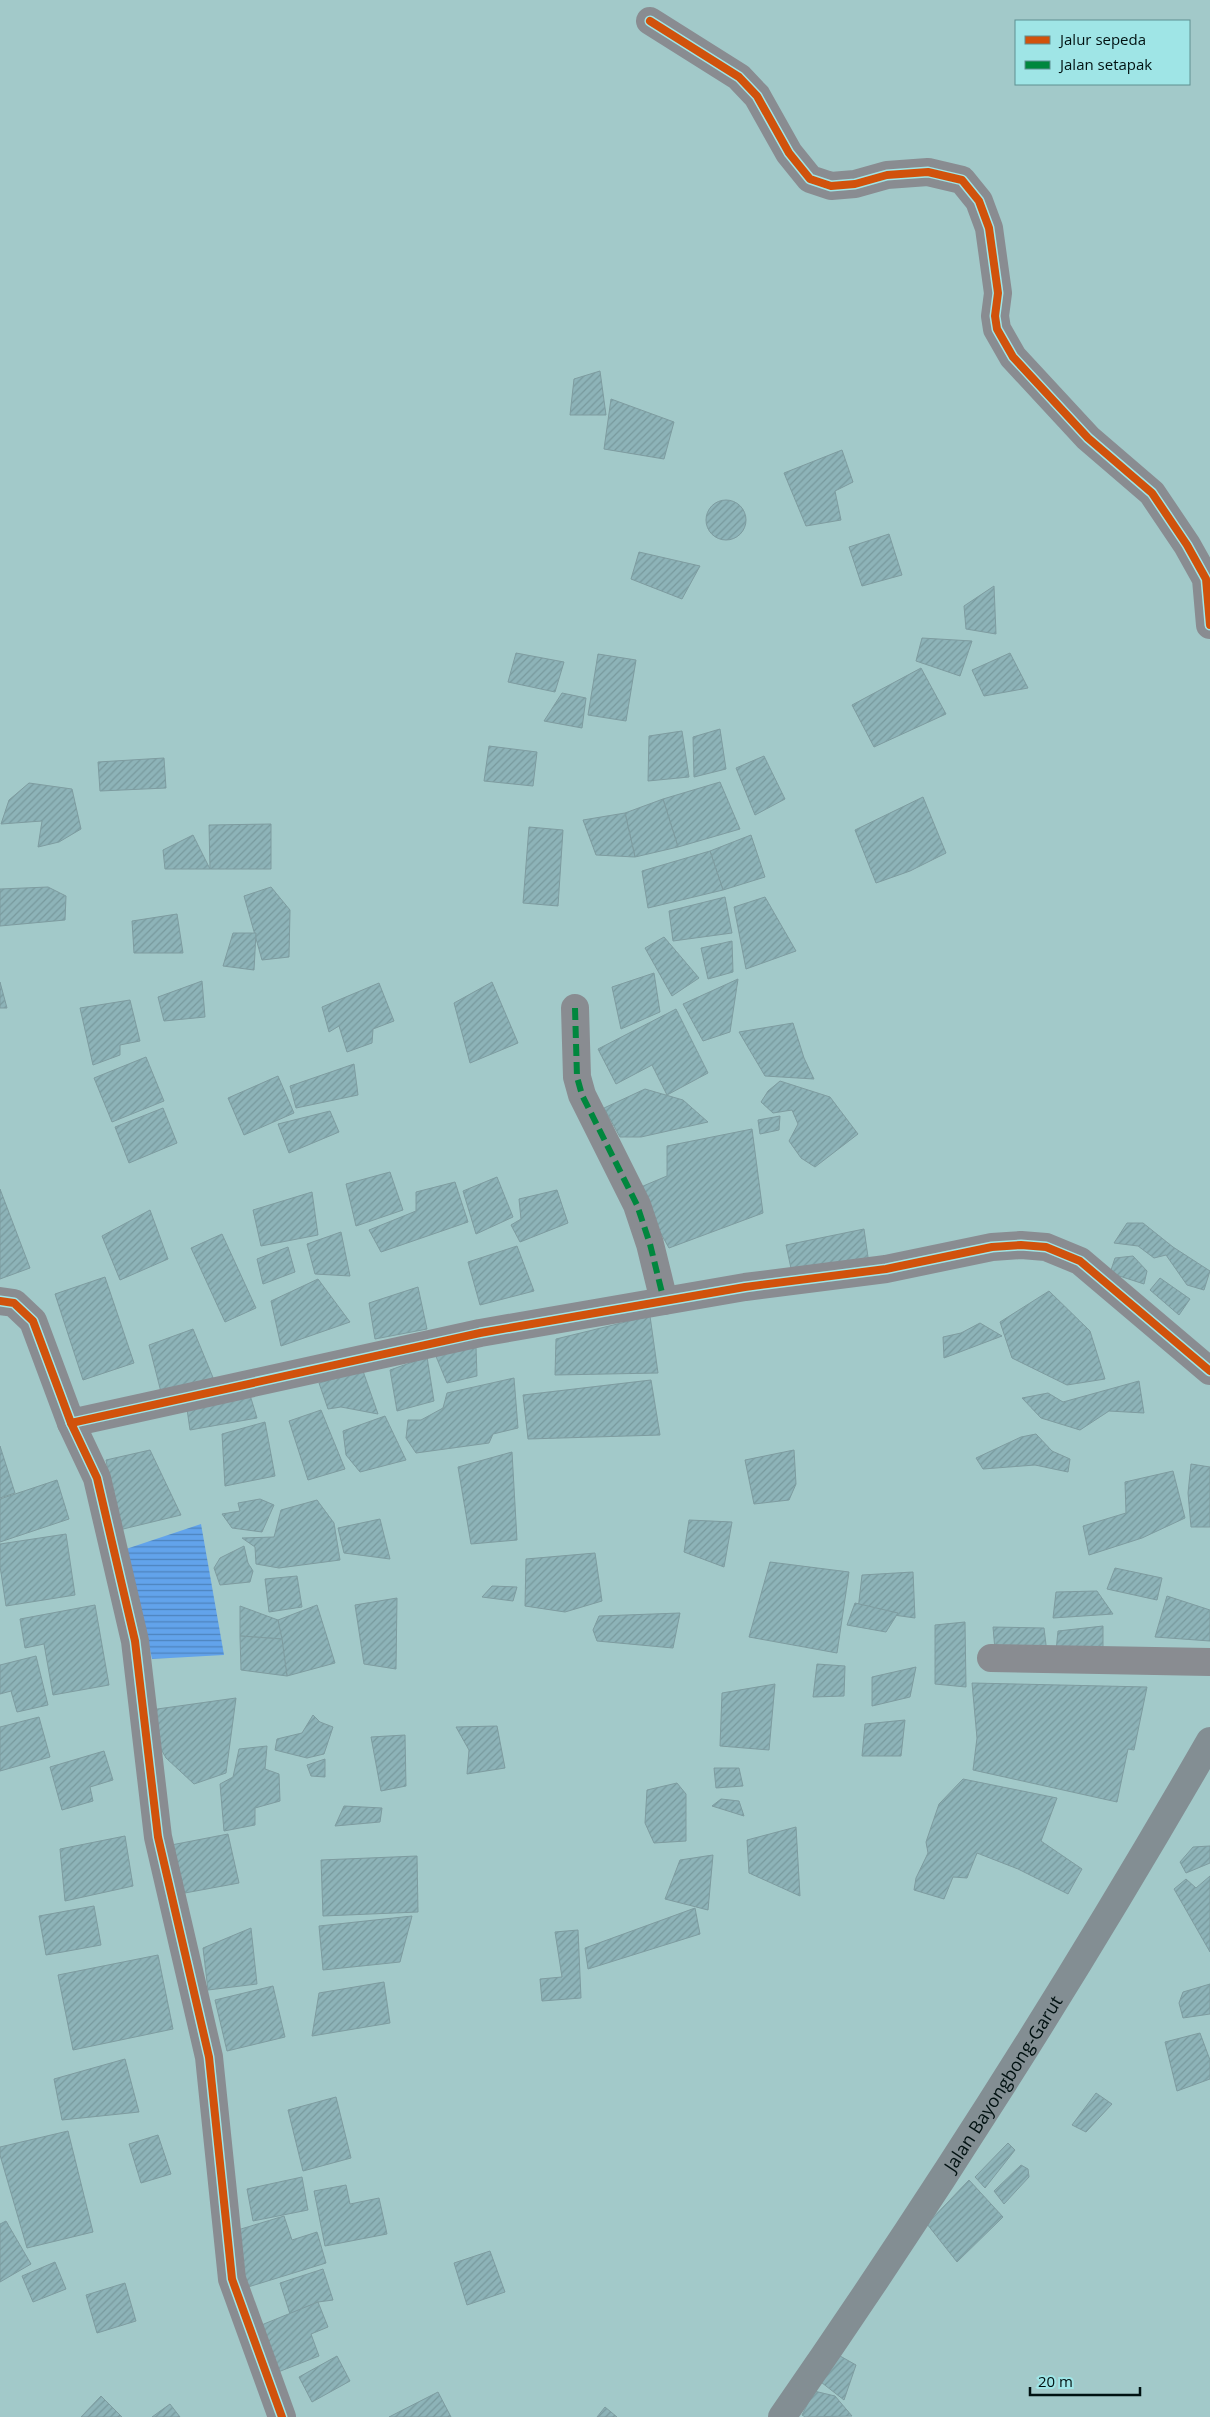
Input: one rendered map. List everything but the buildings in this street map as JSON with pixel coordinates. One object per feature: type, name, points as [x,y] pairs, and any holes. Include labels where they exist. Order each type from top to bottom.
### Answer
[{"type":"main road","name":"Jalan Bayongbong-Garut","points":[[782,2417],[889,2262],[1132,1877],[1210,1741]]},
{"type":"street","points":[[650,21],[740,77],[756,96],[789,153],[810,179],[831,186],[855,184],[888,175],[928,172],[962,180],[979,201],[989,228],[998,293],[995,316],[997,329],[1013,357],[1088,438],[1152,493],[1187,544],[1206,580],[1210,625]]},
{"type":"street","points":[[575,1008],[576,1077],[582,1095],[636,1204],[650,1244],[664,1301]]},
{"type":"street","points":[[72,1424],[480,1333],[745,1287],[886,1269],[992,1247],[1021,1245],[1046,1248],[1080,1261],[1210,1372]]},
{"type":"street","points":[[0,1301],[14,1303],[33,1321],[72,1424],[97,1478],[135,1641],[158,1837],[209,2057],[232,2279],[282,2417]]},
{"type":"street","points":[[991,1658],[1210,1662]]},
{"type":"water","points":[[201,1524],[224,1655],[152,1659],[126,1549]]},
{"type":"marked path","points":[[575,1008],[577,1077],[582,1095],[637,1205],[650,1244],[664,1301]]},
{"type":"cycle path","points":[[650,21],[739,77],[757,96],[789,153],[810,179],[831,186],[855,184],[887,175],[928,172],[962,180],[979,201],[989,228],[998,293],[995,316],[997,329],[1013,357],[1088,438],[1152,493],[1187,545],[1206,579],[1210,625]]},
{"type":"cycle path","points":[[71,1423],[480,1333],[745,1287],[886,1269],[992,1247],[1021,1245],[1046,1247],[1080,1261],[1210,1371]]},
{"type":"cycle path","points":[[0,1301],[14,1303],[33,1321],[71,1423],[97,1478],[135,1641],[158,1837],[209,2057],[232,2279],[282,2417]]}]
